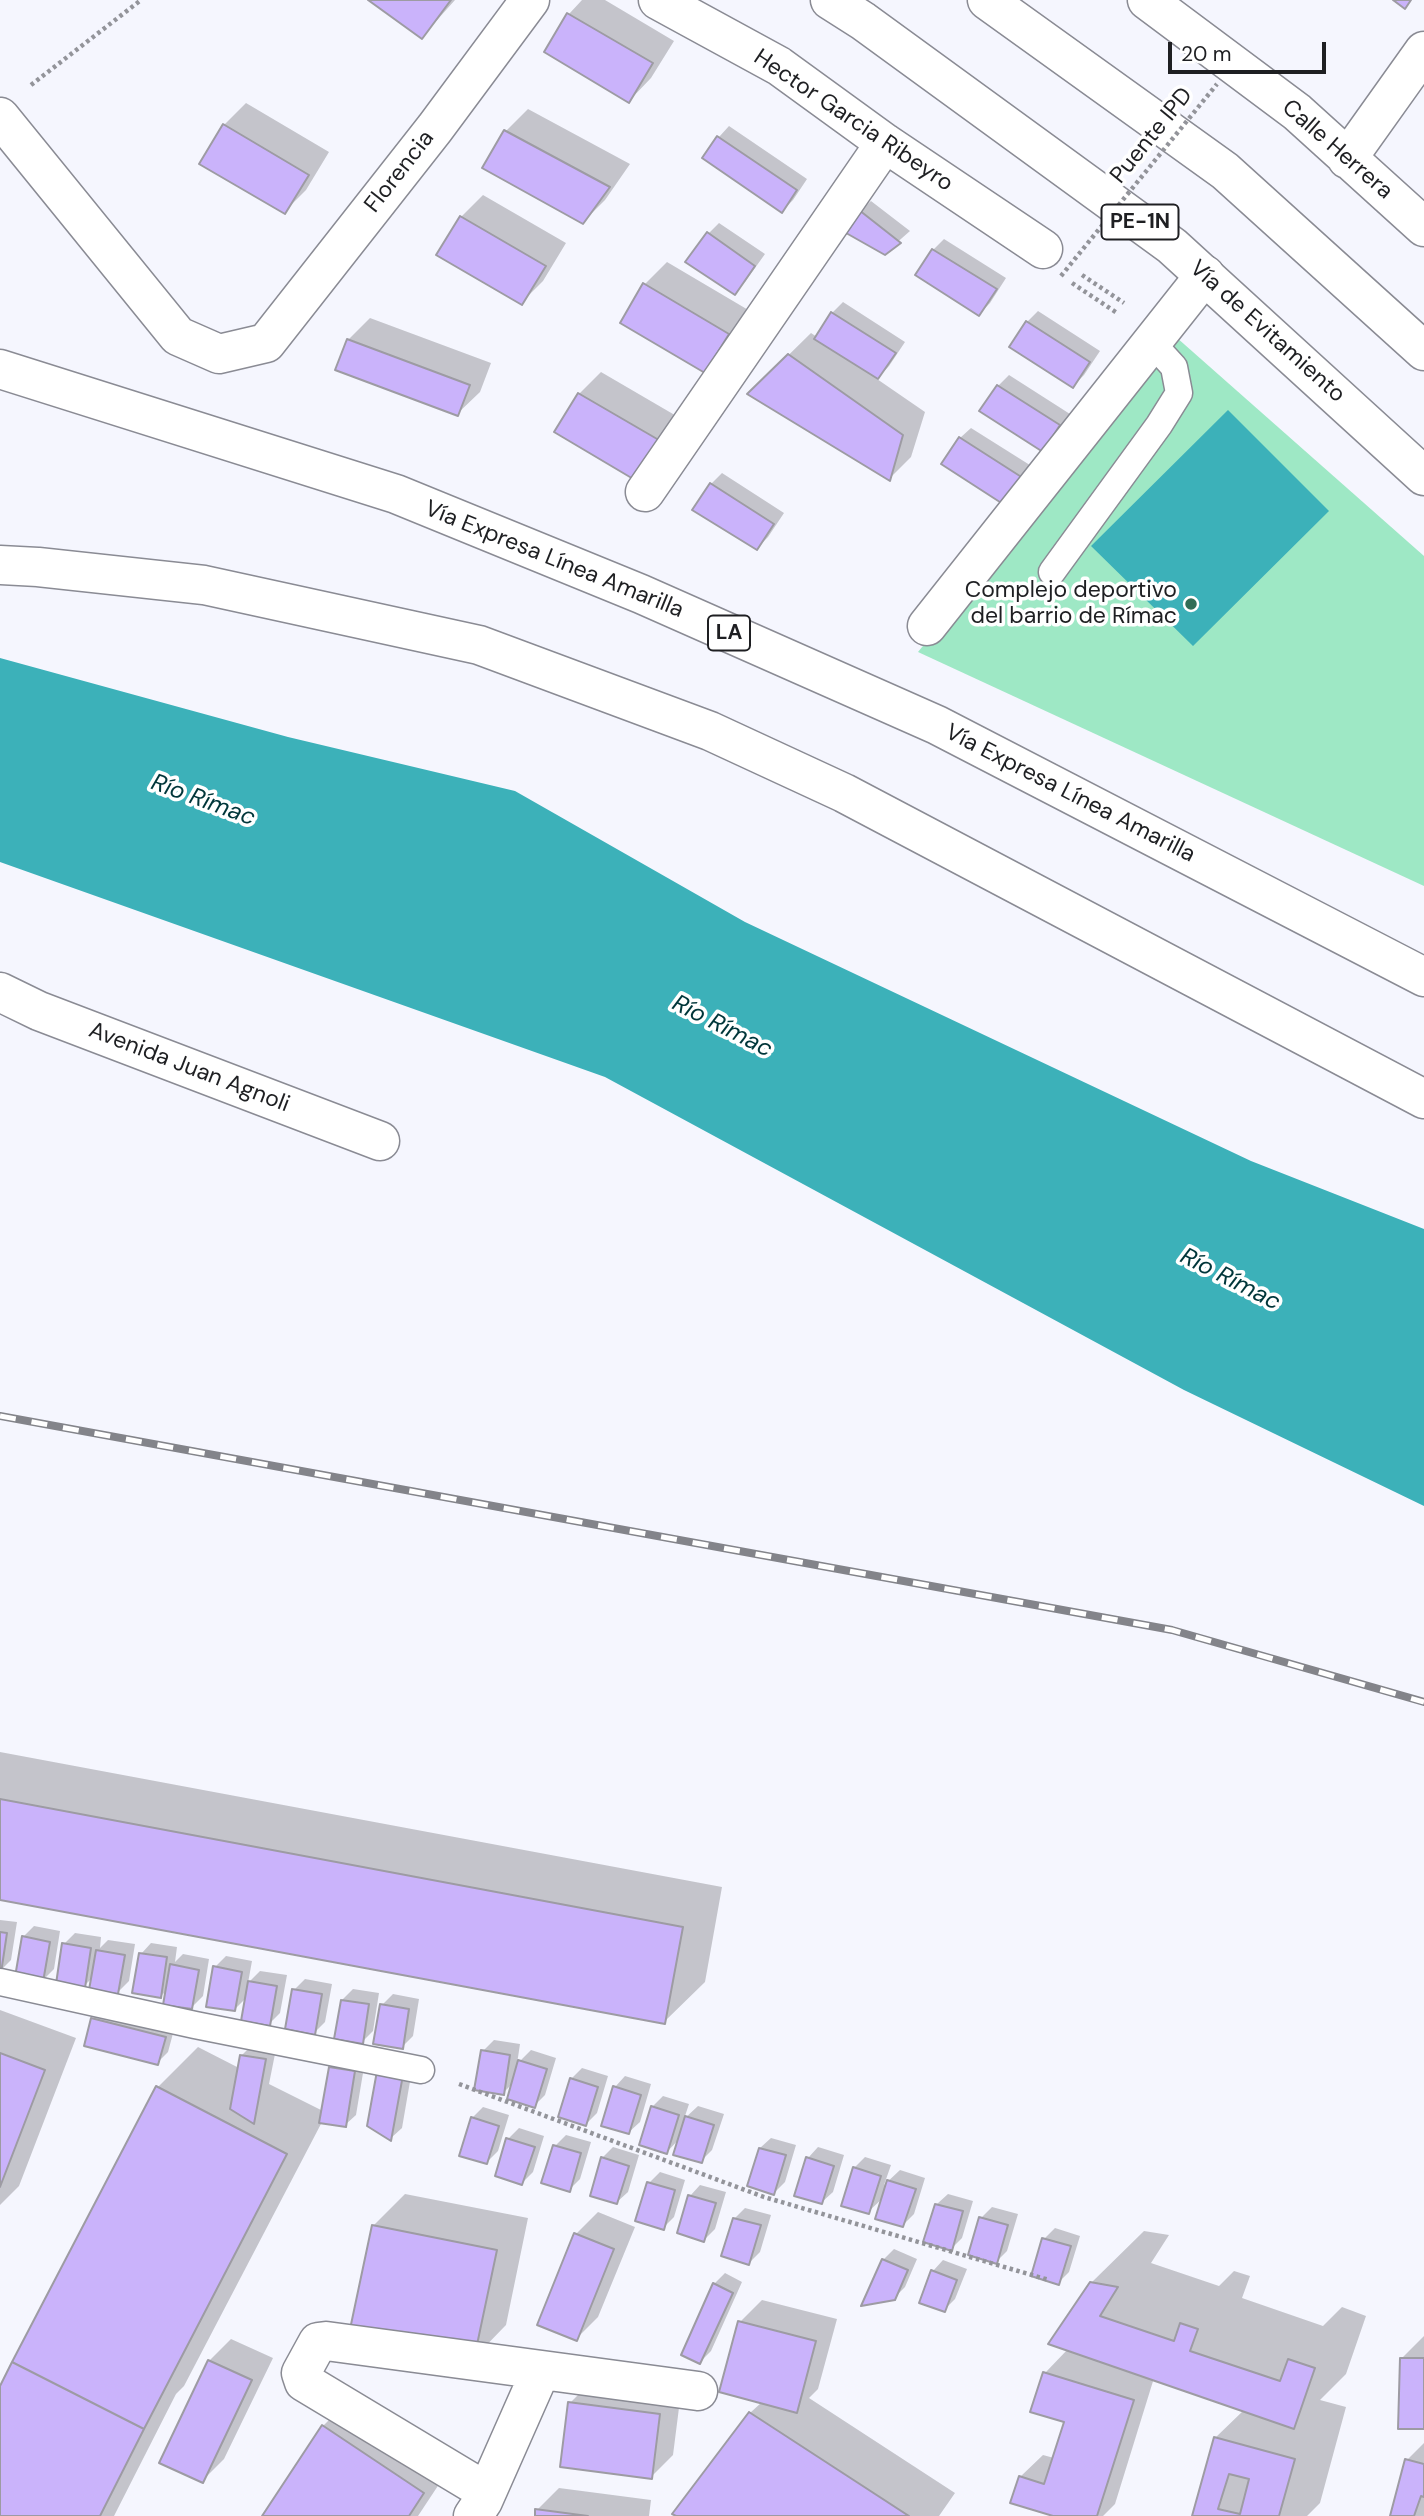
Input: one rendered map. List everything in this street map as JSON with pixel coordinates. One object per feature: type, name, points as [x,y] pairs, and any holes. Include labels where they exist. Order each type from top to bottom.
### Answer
[{"type":"main road","name":"Florencia","points":[[11,104],[178,336],[219,354],[267,343],[435,128],[530,0]]},
{"type":"main road","name":"Hector Garcia Ribeyro","points":[[658,0],[779,66],[1052,263]]},
{"type":"main road","name":"Vía de Evitamiento","points":[[830,0],[863,21],[1172,246],[1424,476]]},
{"type":"main road","points":[[987,0],[1225,171],[1424,351]]},
{"type":"main road","name":"Calle Herrera","points":[[1147,0],[1297,111],[1424,227]]},
{"type":"main road","points":[[1347,159],[1424,51]]},
{"type":"main road","points":[[645,492],[885,143]]},
{"type":"main road","points":[[927,626],[1205,275]]},
{"type":"main road","name":"Vía Expresa Línea Amarilla","points":[[0,369],[396,494],[641,594],[937,725],[1424,977]]},
{"type":"main road","points":[[0,565],[204,585],[479,645],[710,731],[844,793],[1424,1099]]},
{"type":"main road","name":"Avenida Juan Agnoli","points":[[0,992],[39,1011],[380,1141]]},
{"type":"main road","points":[[541,2370],[480,2504],[303,2382],[301,2374],[318,2342],[326,2341],[698,2391]]},
{"type":"lane","points":[[1052,572],[1159,425],[1179,393],[1174,367],[1152,343]]},
{"type":"lane","points":[[0,1982],[195,2025],[421,2070]]},
{"type":"path","points":[[11,104],[141,0]]},
{"type":"path","name":"Puente IPD","points":[[1052,263],[1217,83]]},
{"type":"path","points":[[1052,263],[1127,305]]},
{"type":"path","points":[[1052,263],[1119,314]]},
{"type":"path","points":[[421,2070],[764,2197],[1049,2280]]},
{"type":"green space","name":"Complejo deportivo del barrio de Rímac","points":[[1176,337],[1424,556],[1424,886],[918,652]]},
{"type":"water","points":[[1228,410],[1329,511],[1193,646],[1091,546]]},
{"type":"water","name":"Río Rímac","points":[[0,658],[288,737],[515,791],[745,922],[1251,1161],[1424,1229],[1424,1506],[1184,1390],[605,1077],[0,862]]},
{"type":"building","points":[[368,0],[451,0],[422,39]]},
{"type":"building","points":[[1393,0],[1411,0],[1405,9]]},
{"type":"building","points":[[567,13],[653,63],[629,103],[544,52]]},
{"type":"building","points":[[223,124],[309,175],[285,214],[199,164]]},
{"type":"building","points":[[504,130],[610,187],[583,224],[482,168]]},
{"type":"building","points":[[717,136],[797,190],[782,213],[702,158]]},
{"type":"building","points":[[859,210],[901,243],[885,255],[839,229]]},
{"type":"building","points":[[460,216],[546,266],[522,305],[436,255]]},
{"type":"building","points":[[707,232],[755,266],[735,295],[685,262]]},
{"type":"building","points":[[932,249],[997,289],[979,316],[915,275]]},
{"type":"building","points":[[643,283],[729,334],[705,373],[620,323]]},
{"type":"building","points":[[831,312],[896,353],[878,379],[814,339]]},
{"type":"building","points":[[1026,321],[1090,362],[1073,388],[1009,347]]},
{"type":"building","points":[[347,339],[470,385],[458,416],[335,370]]},
{"type":"building","points":[[788,354],[903,435],[890,481],[747,394]]},
{"type":"building","points":[[997,385],[1060,425],[1043,452],[979,411]]},
{"type":"building","points":[[578,393],[664,443],[640,483],[554,432]]},
{"type":"building","points":[[959,437],[1023,478],[1006,506],[941,464]]},
{"type":"building","points":[[710,483],[774,524],[757,550],[692,510]]},
{"type":"building","points":[[0,1799],[683,1927],[665,2024],[0,1900]]},
{"type":"building","points":[[0,1932],[7,1933],[1,1973],[0,1973]]},
{"type":"building","points":[[22,1936],[50,1942],[43,1982],[15,1977]]},
{"type":"building","points":[[62,1943],[91,1948],[85,1988],[56,1984]]},
{"type":"building","points":[[96,1950],[125,1955],[118,1994],[89,1990]]},
{"type":"building","points":[[139,1953],[167,1957],[161,1998],[132,1993]]},
{"type":"building","points":[[170,1964],[199,1970],[192,2009],[163,2005]]},
{"type":"building","points":[[213,1966],[242,1972],[235,2011],[206,2007]]},
{"type":"building","points":[[248,1981],[277,1986],[270,2026],[241,2021]]},
{"type":"building","points":[[292,1989],[322,1994],[315,2035],[285,2029]]},
{"type":"building","points":[[341,2000],[369,2004],[363,2044],[334,2039]]},
{"type":"building","points":[[380,2004],[409,2009],[403,2049],[373,2044]]},
{"type":"building","points":[[91,2018],[166,2037],[158,2065],[84,2046]]},
{"type":"building","points":[[481,2050],[510,2055],[504,2095],[474,2090]]},
{"type":"building","points":[[0,2053],[45,2070],[0,2187]]},
{"type":"building","points":[[240,2055],[266,2059],[254,2124],[230,2109]]},
{"type":"building","points":[[518,2060],[547,2069],[535,2108],[507,2099]]},
{"type":"building","points":[[329,2067],[355,2071],[346,2127],[319,2123]]},
{"type":"building","points":[[377,2071],[403,2075],[391,2141],[367,2126]]},
{"type":"building","points":[[570,2078],[598,2087],[586,2126],[558,2117]]},
{"type":"building","points":[[156,2086],[287,2154],[144,2429],[12,2362]]},
{"type":"building","points":[[613,2086],[641,2095],[629,2134],[601,2126]]},
{"type":"building","points":[[651,2106],[679,2115],[667,2154],[639,2145]]},
{"type":"building","points":[[685,2116],[714,2125],[702,2163],[673,2155]]},
{"type":"building","points":[[471,2117],[499,2126],[487,2164],[459,2156]]},
{"type":"building","points":[[506,2138],[535,2147],[522,2185],[495,2176]]},
{"type":"building","points":[[553,2145],[581,2153],[570,2192],[541,2183]]},
{"type":"building","points":[[759,2148],[786,2155],[774,2195],[747,2186]]},
{"type":"building","points":[[601,2157],[629,2166],[617,2204],[590,2196]]},
{"type":"building","points":[[806,2157],[834,2166],[822,2204],[794,2196]]},
{"type":"building","points":[[853,2167],[881,2176],[869,2214],[841,2206]]},
{"type":"building","points":[[887,2180],[916,2189],[903,2227],[875,2219]]},
{"type":"building","points":[[647,2182],[675,2190],[664,2230],[635,2221]]},
{"type":"building","points":[[688,2195],[716,2203],[704,2242],[677,2233]]},
{"type":"building","points":[[935,2204],[963,2211],[952,2251],[923,2242]]},
{"type":"building","points":[[979,2217],[1008,2225],[997,2264],[968,2255]]},
{"type":"building","points":[[733,2218],[761,2225],[749,2265],[721,2256]]},
{"type":"building","points":[[372,2225],[497,2250],[474,2359],[349,2334]]},
{"type":"building","points":[[574,2233],[614,2249],[577,2341],[537,2325]]},
{"type":"building","points":[[1042,2238],[1071,2246],[1059,2285],[1031,2276]]},
{"type":"building","points":[[882,2259],[908,2270],[895,2300],[861,2306]]},
{"type":"building","points":[[931,2270],[957,2280],[945,2312],[919,2303]]},
{"type":"building","points":[[1090,2282],[1118,2287],[1100,2316],[1174,2341],[1180,2323],[1198,2329],[1190,2351],[1280,2381],[1288,2359],[1315,2368],[1294,2429],[1048,2344]]},
{"type":"building","points":[[713,2283],[733,2293],[700,2364],[681,2355]]},
{"type":"building","points":[[738,2321],[816,2341],[797,2413],[719,2392]]},
{"type":"building","points":[[1400,2358],[1424,2358],[1424,2429],[1398,2429]]},
{"type":"building","points":[[208,2360],[252,2380],[203,2483],[159,2463]]},
{"type":"building","points":[[12,2362],[144,2429],[100,2516],[0,2516],[0,2386]]},
{"type":"building","points":[[1043,2372],[1134,2400],[1097,2516],[1053,2516],[1010,2503],[1019,2476],[1044,2484],[1064,2422],[1030,2412]]},
{"type":"building","points":[[568,2402],[660,2414],[652,2479],[560,2467]]},
{"type":"building","points":[[749,2412],[909,2516],[672,2514]]},
{"type":"building","points":[[322,2425],[424,2493],[409,2516],[262,2516]]},
{"type":"building","points":[[1214,2437],[1295,2459],[1279,2516],[1192,2516]],"holes":[[[1229,2474],[1249,2479],[1240,2514],[1218,2509]]]},
{"type":"building","points":[[1405,2459],[1424,2464],[1424,2497],[1421,2496],[1414,2516],[1390,2516]]},
{"type":"building","points":[[535,2509],[588,2516],[535,2516]]},
{"type":"railway","points":[[0,1416],[1172,1630],[1424,1702]]},
{"type":"place","name":"Complejo deportivo del barrio de Rímac","points":[[1191,604]]}]
